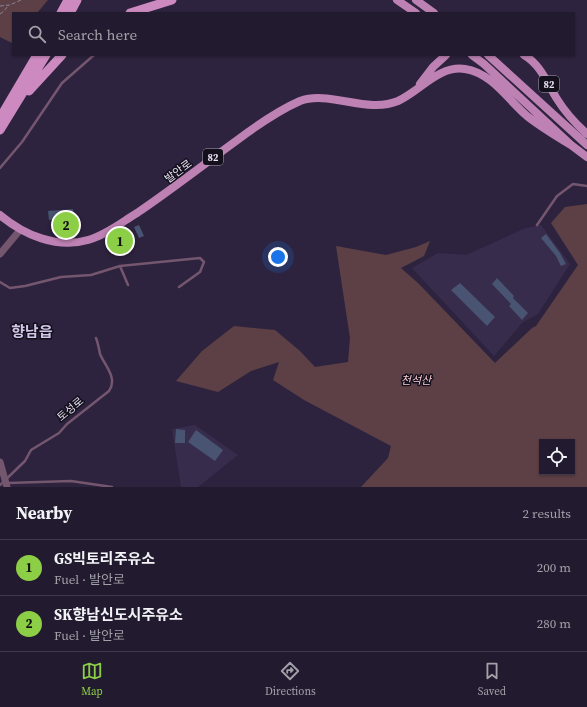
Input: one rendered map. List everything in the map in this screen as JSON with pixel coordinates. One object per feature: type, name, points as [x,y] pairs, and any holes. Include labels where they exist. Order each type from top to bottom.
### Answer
[{"type":"highway","points":[[60,12],[63,0]]},
{"type":"highway","points":[[61,12],[68,0]]},
{"type":"highway","points":[[71,12],[77,0]]},
{"type":"highway","points":[[133,12],[172,0]]},
{"type":"highway","points":[[0,118],[36,56]]},
{"type":"highway","points":[[0,130],[45,56]]},
{"type":"highway","points":[[17,103],[61,56]]},
{"type":"main road","points":[[397,0],[415,12]]},
{"type":"main road","points":[[416,0],[433,12]]},
{"type":"main road","name":"82","points":[[414,91],[433,67],[445,56]]},
{"type":"main road","points":[[473,56],[571,145]]},
{"type":"main road","points":[[489,56],[587,145]]},
{"type":"main road","name":"82","points":[[526,56],[532,60],[547,80],[558,99],[587,134]]},
{"type":"main road","name":"82","points":[[414,91],[443,72],[454,69],[465,69],[478,73],[490,80],[526,115],[545,130],[571,145],[587,157]]},
{"type":"main road","name":"발안로","points":[[0,215],[20,230],[51,242],[69,243],[89,240],[112,229],[154,201],[241,137],[288,107],[303,100],[324,99],[363,104],[376,104],[398,101],[414,91]]},
{"type":"street","points":[[0,254],[20,230]]},
{"type":"street","points":[[0,462],[4,484]]},
{"type":"lane","points":[[0,168],[22,142],[62,83],[93,56]]},
{"type":"lane","points":[[537,224],[557,196],[572,184],[587,186]]},
{"type":"lane","points":[[0,282],[10,288],[26,286],[61,277],[91,275],[120,266],[200,258],[204,262],[200,272],[179,287]]},
{"type":"lane","points":[[120,266],[128,285]]},
{"type":"lane","name":"토성로","points":[[4,484],[25,461],[31,450],[59,433],[67,424],[110,391],[112,387],[111,374],[101,355],[96,338]]},
{"type":"lane","points":[[4,484],[71,481],[112,487]]},
{"type":"path","points":[[0,6],[9,5],[21,0]]},
{"type":"path","points":[[0,14],[9,5]]},
{"type":"shaded area","points":[[541,225],[570,264],[538,314],[522,323],[494,356],[412,268],[438,253],[466,255],[526,228]]},
{"type":"shaded area","points":[[195,425],[238,455],[198,487],[181,487],[172,429]]},
{"type":"green space","points":[[0,0],[48,0],[38,12],[12,12],[12,43],[0,37]]},
{"type":"green space","name":"천석산","points":[[587,204],[587,487],[361,487],[388,458],[391,446],[304,400],[273,380],[279,362],[251,371],[218,392],[176,381],[202,351],[234,326],[275,330],[300,351],[315,367],[348,362],[350,338],[336,246],[386,255],[416,247],[430,241],[424,256],[401,268],[419,284],[495,363],[536,326],[578,265],[551,223],[565,207]]},
{"type":"building","points":[[73,209],[75,220],[49,220],[48,211]]},
{"type":"building","points":[[139,225],[144,236],[139,238],[134,227]]},
{"type":"building","points":[[123,234],[133,240],[128,250],[123,247],[119,252],[114,249]]},
{"type":"building","points":[[546,234],[566,264],[561,266],[556,256],[541,238]]},
{"type":"building","points":[[497,278],[514,296],[513,298],[528,313],[522,320],[509,306],[511,304],[492,284]]},
{"type":"building","points":[[460,283],[495,317],[487,326],[451,290]]},
{"type":"building","points":[[176,429],[185,430],[185,443],[175,443]]},
{"type":"building","points":[[196,430],[223,450],[215,461],[188,442]]},
{"type":"place","name":"SK향남신도시주유소","points":[[66,225]]},
{"type":"place","name":"GS빅토리주유소","points":[[120,241]]},
{"type":"district","name":"향남읍","points":[[32,332]]}]
